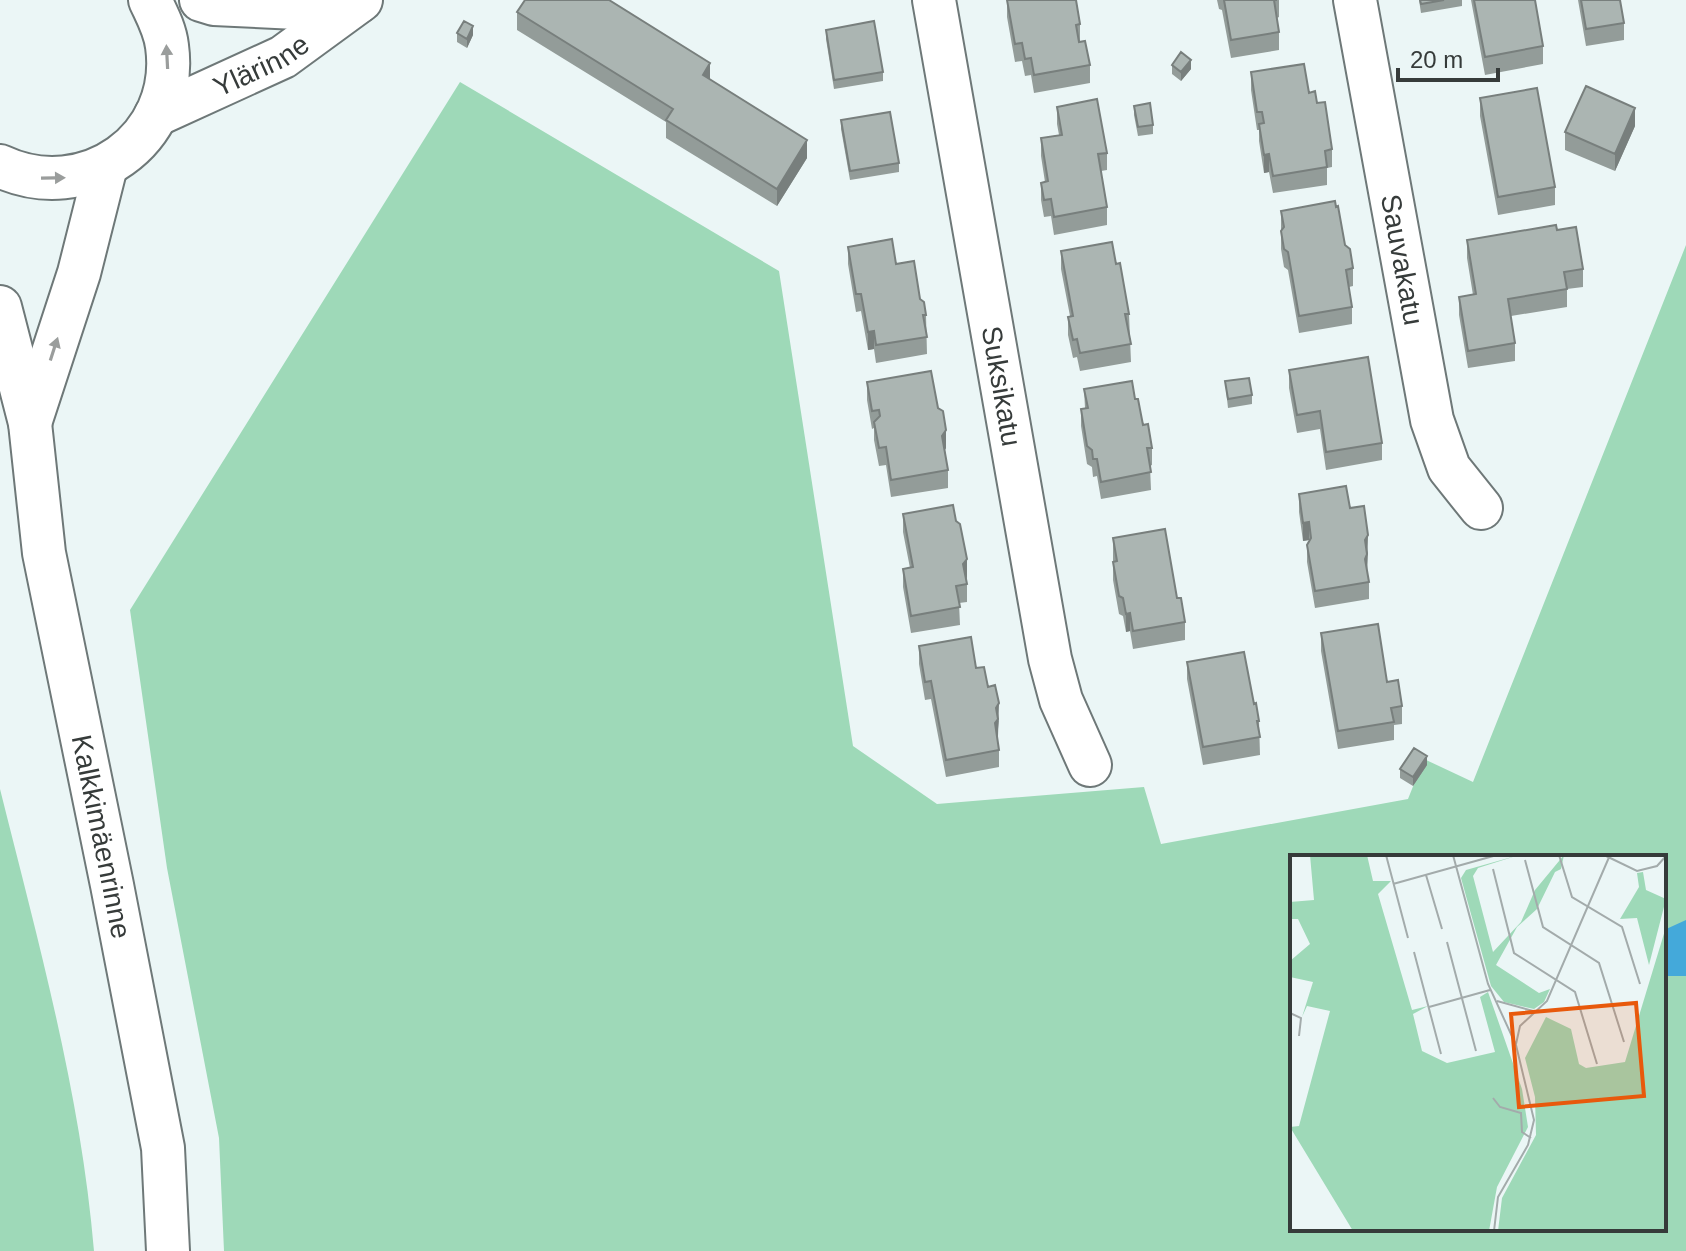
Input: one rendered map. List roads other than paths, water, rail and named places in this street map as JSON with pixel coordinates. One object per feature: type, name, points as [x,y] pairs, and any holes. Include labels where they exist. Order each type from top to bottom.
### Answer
[{"type":"street","points":[[0,166],[35,178],[59,179],[84,175],[126,153],[143,135],[156,115],[165,92],[169,68],[164,32],[150,0]]},
{"type":"street","name":"Ylärinne","points":[[201,0],[214,4],[297,8],[360,1]]},
{"type":"street","name":"Suksikatu","points":[[934,0],[1050,659],[1061,700],[1090,765]]},
{"type":"street","name":"Sauvakatu","points":[[1355,0],[1432,420],[1449,468],[1481,508]]},
{"type":"street","name":"Ylärinne","points":[[156,115],[283,57],[360,1]]},
{"type":"street","name":"Kalkkimäenrinne","points":[[30,423],[79,273],[106,166]]},
{"type":"street","name":"Kalkkimäenrinne","points":[[0,307],[30,423],[44,553],[163,1148],[168,1251]]},
{"type":"water","points":[[1686,920],[1686,976],[1666,976],[1666,929]]}]
